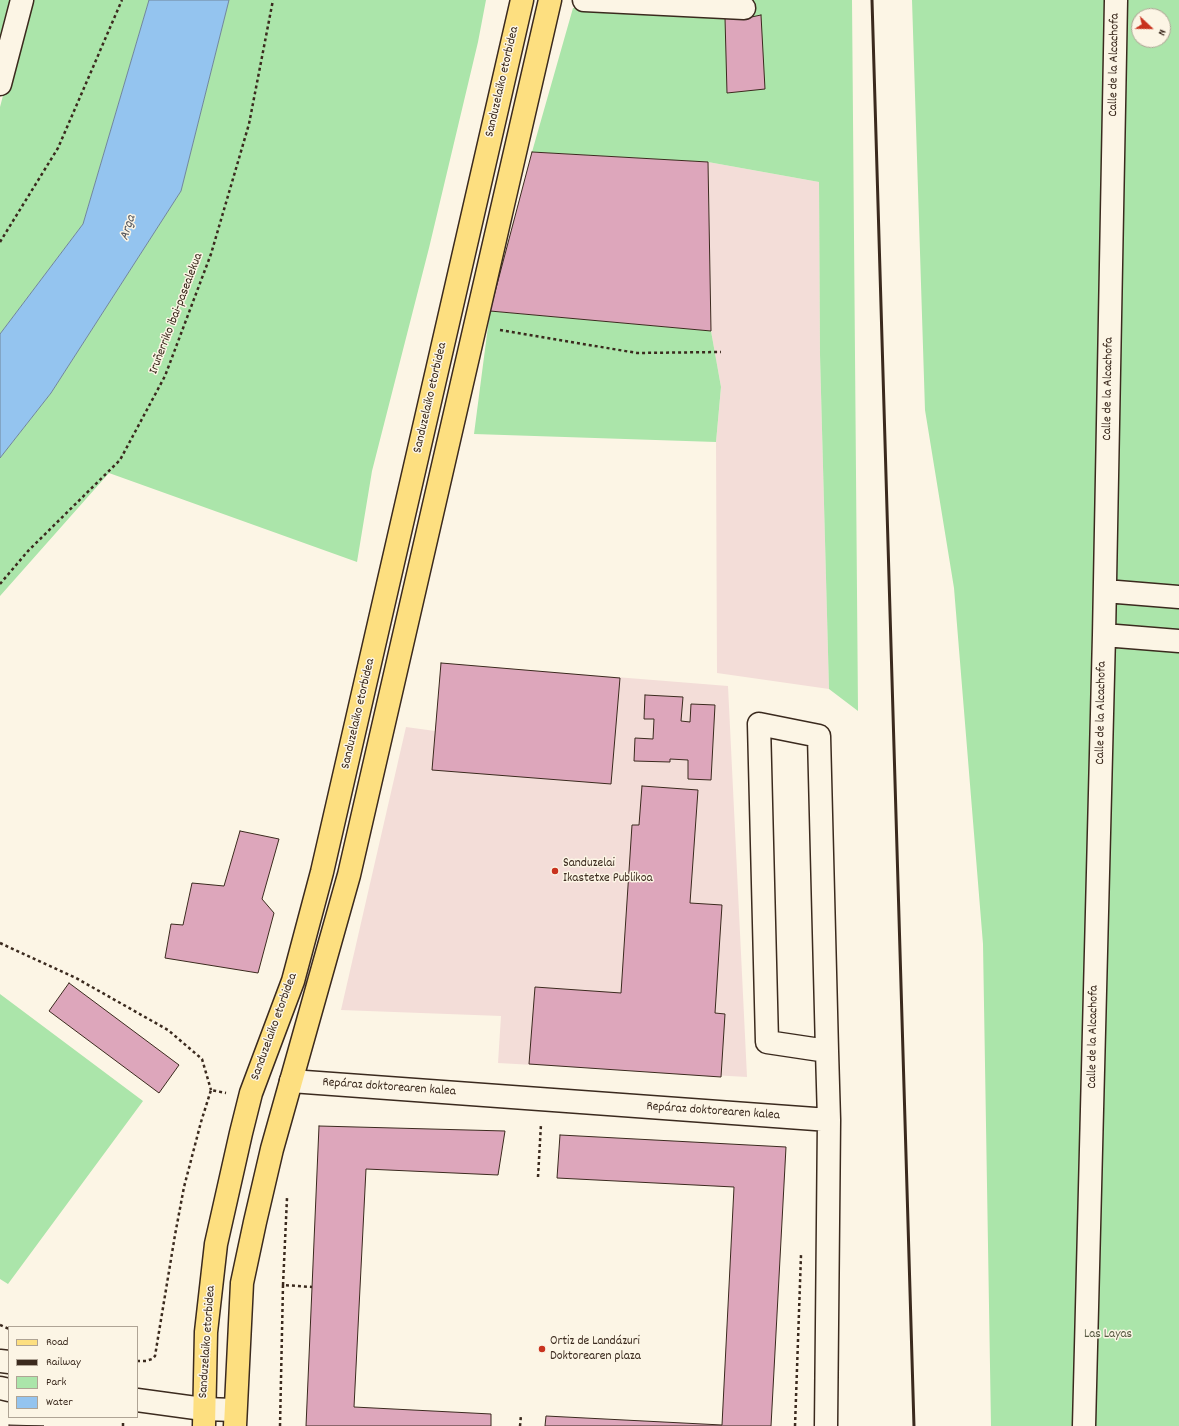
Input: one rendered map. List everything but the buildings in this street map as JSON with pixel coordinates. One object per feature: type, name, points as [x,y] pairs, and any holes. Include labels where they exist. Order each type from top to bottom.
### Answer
[{"type":"main road","name":"Sanduzelaiko etorbidea","points":[[204,1417],[206,1332],[216,1244],[239,1140],[251,1093],[293,981],[322,872],[522,0]]},
{"type":"main road","name":"Sanduzelaiko etorbidea","points":[[235,1418],[242,1283],[272,1149],[349,875],[550,0]]},
{"type":"street","points":[[0,84],[22,0]]},
{"type":"street","points":[[584,0],[744,8]]},
{"type":"street","name":"Calle de la Alcachofa","points":[[1084,1426],[1105,591],[1116,0]]},
{"type":"street","points":[[1105,591],[1179,596]]},
{"type":"street","points":[[1104,635],[1179,641]]},
{"type":"street","points":[[826,1426],[829,1120],[819,736],[759,724],[767,1042],[827,1051]]},
{"type":"street","name":"Repáraz doktorearen kalea","points":[[291,1081],[829,1120]]},
{"type":"street","points":[[138,1400],[204,1417],[235,1418]]},
{"type":"path","points":[[0,242],[58,148],[122,0]]},
{"type":"path","name":"Iruñerriko ibai-pasealekua","points":[[0,584],[28,551],[120,460],[165,376],[211,254],[249,124],[273,0]]},
{"type":"path","points":[[475,326],[637,353],[721,352]]},
{"type":"path","points":[[0,943],[76,978],[168,1030],[202,1059],[211,1090],[184,1188],[155,1356],[146,1361],[138,1361]]},
{"type":"path","points":[[211,1090],[230,1094]]},
{"type":"path","points":[[538,1177],[541,1120]]},
{"type":"path","points":[[280,1426],[283,1285],[288,1192]]},
{"type":"path","points":[[795,1426],[801,1254]]},
{"type":"path","points":[[283,1285],[312,1287]]},
{"type":"path","points":[[520,1426],[521,1415]]},
{"type":"path","points":[[123,1420],[123,1426]]},
{"type":"shaded area","points":[[708,162],[819,182],[820,355],[829,689],[717,673],[716,442],[721,387],[711,331]]},
{"type":"shaded area","name":"Sanduzelai Ikastetxe Publikoa","points":[[441,663],[728,686],[747,1077],[498,1063],[501,1016],[341,1010],[406,727],[435,731]]},
{"type":"green space","points":[[0,0],[12,0],[0,47]]},
{"type":"green space","points":[[28,0],[149,0],[83,224],[0,334],[0,107]]},
{"type":"green space","points":[[229,0],[486,0],[478,42],[429,248],[372,471],[357,562],[109,473],[0,596],[0,458],[51,393],[181,191]]},
{"type":"green space","points":[[745,0],[852,0],[858,711],[829,689],[820,355],[819,182],[708,162],[532,152],[573,8],[742,19]]},
{"type":"green space","name":"Las Layas","points":[[912,0],[1179,0],[1179,1426],[991,1426],[983,944],[954,588],[925,410]]},
{"type":"green space","points":[[490,311],[711,331],[721,387],[716,442],[474,434]]},
{"type":"green space","points":[[0,994],[143,1101],[8,1284],[0,1279]]},
{"type":"water","name":"Arga","points":[[149,0],[229,0],[181,191],[51,393],[0,458],[0,334],[83,224]]},
{"type":"railway","points":[[872,0],[914,1426]]},
{"type":"place","name":"Sanduzelai Ikastetxe Publikoa","points":[[555,871]]},
{"type":"place","name":"Ortiz de Landázuri Doktorearen plaza","points":[[542,1349]]}]
